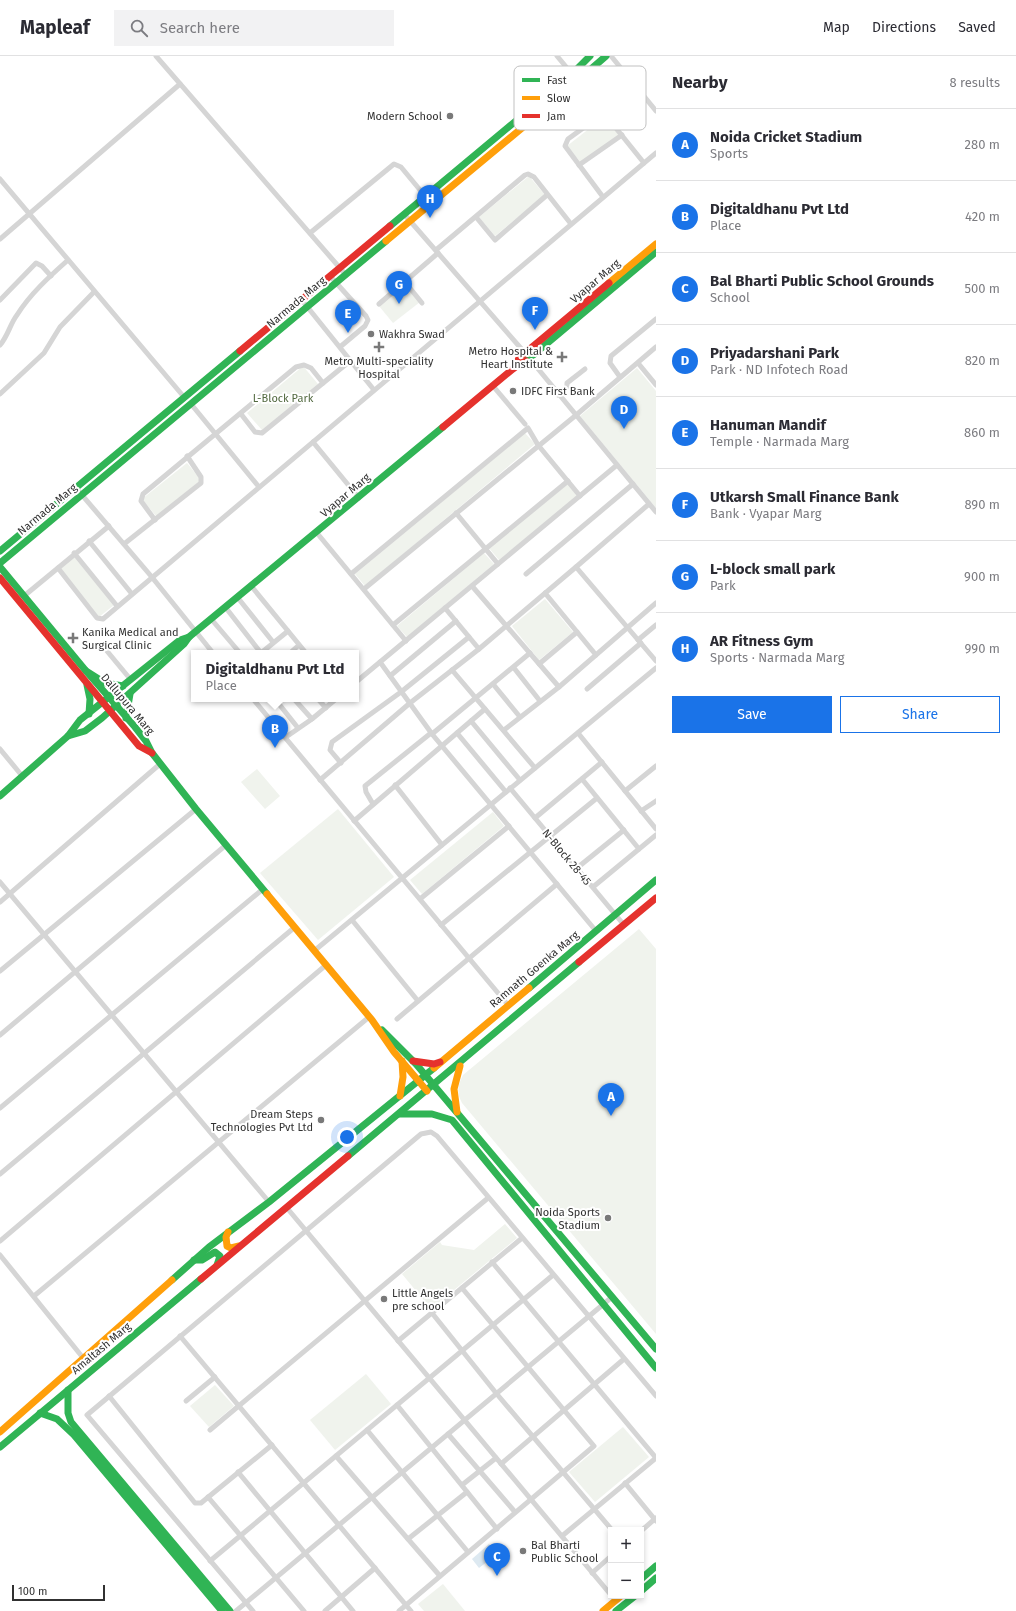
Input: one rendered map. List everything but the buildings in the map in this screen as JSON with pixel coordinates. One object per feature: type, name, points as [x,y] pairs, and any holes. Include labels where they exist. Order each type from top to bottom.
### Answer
[{"type":"street","points":[[156,56],[346,275]]},
{"type":"street","points":[[557,56],[565,66]]},
{"type":"street","name":"Narmada Marg","points":[[580,66],[590,56]]},
{"type":"street","name":"Narmada Marg","points":[[595,66],[606,56]]},
{"type":"street","points":[[611,56],[619,66]]},
{"type":"street","points":[[0,239],[180,84]]},
{"type":"street","points":[[646,99],[656,111]]},
{"type":"street","name":"Narmada Marg","points":[[0,551],[514,122]]},
{"type":"street","name":"Narmada Marg","points":[[0,563],[519,130]]},
{"type":"street","points":[[582,130],[566,142],[566,149],[603,197]]},
{"type":"street","points":[[618,130],[644,163]]},
{"type":"street","points":[[579,165],[622,135]]},
{"type":"street","points":[[58,568],[97,618],[103,619],[151,576],[313,442],[656,153]]},
{"type":"street","points":[[310,233],[389,166],[394,164],[401,167],[424,196]]},
{"type":"street","points":[[379,304],[405,282],[437,251],[525,175],[531,174],[571,224]]},
{"type":"street","points":[[0,179],[184,397]]},
{"type":"street","points":[[476,217],[495,240],[547,195]]},
{"type":"street","points":[[404,214],[527,356],[575,416],[656,512]]},
{"type":"street","name":"Vyapar Marg","points":[[527,356],[656,244]]},
{"type":"street","name":"Vyapar Marg","points":[[68,736],[85,731],[117,706],[189,637],[252,587],[493,386],[514,368],[517,361],[527,356],[656,252]]},
{"type":"street","points":[[0,345],[7,336],[17,314],[51,276],[68,260]]},
{"type":"street","points":[[0,300],[36,263],[42,266],[51,276]]},
{"type":"street","points":[[330,276],[368,320],[365,326],[340,347]]},
{"type":"street","points":[[405,282],[422,303]]},
{"type":"street","points":[[0,394],[44,353],[60,327],[94,292]]},
{"type":"street","points":[[301,299],[374,390]]},
{"type":"street","points":[[620,377],[610,363],[610,356],[656,319]]},
{"type":"street","points":[[364,590],[575,416],[656,347]]},
{"type":"street","points":[[241,414],[255,432],[262,433],[350,361]]},
{"type":"street","points":[[638,362],[655,381]]},
{"type":"street","points":[[155,520],[142,504],[141,498],[188,456],[216,435],[300,365],[311,368],[323,384]]},
{"type":"street","points":[[558,395],[567,387],[567,383],[585,368]]},
{"type":"street","points":[[493,386],[525,424]]},
{"type":"street","points":[[191,404],[259,487]]},
{"type":"street","points":[[351,574],[528,428],[538,445],[580,496]]},
{"type":"street","points":[[313,442],[359,498]]},
{"type":"street","points":[[124,544],[201,483],[201,477],[188,456]]},
{"type":"street","points":[[359,680],[617,465]]},
{"type":"street","points":[[392,625],[568,481]]},
{"type":"street","points":[[526,574],[633,484]]},
{"type":"street","points":[[76,488],[151,576],[211,650]]},
{"type":"street","points":[[320,780],[410,703],[479,649],[649,504]]},
{"type":"street","points":[[456,513],[498,564]]},
{"type":"street","points":[[24,596],[74,553],[109,526]]},
{"type":"street","points":[[317,533],[406,641]]},
{"type":"street","points":[[90,541],[132,594]]},
{"type":"street","points":[[74,553],[118,606]]},
{"type":"street","name":"Dallupura Marg","points":[[0,567],[86,671],[106,700],[110,711],[139,746],[152,753]]},
{"type":"street","points":[[576,567],[656,661]]},
{"type":"street","points":[[0,578],[86,682],[106,700]]},
{"type":"street","points":[[472,586],[559,687]]},
{"type":"street","points":[[252,587],[303,650]]},
{"type":"street","points":[[545,593],[596,655]]},
{"type":"street","points":[[238,598],[273,642]]},
{"type":"street","points":[[504,730],[559,687],[656,603]]},
{"type":"street","points":[[226,608],[259,650]]},
{"type":"street","points":[[446,608],[479,649]]},
{"type":"street","points":[[212,620],[237,650]]},
{"type":"street","points":[[390,676],[456,621]]},
{"type":"street","points":[[587,689],[656,625]]},
{"type":"street","points":[[264,650],[288,631]]},
{"type":"street","points":[[539,664],[577,632]]},
{"type":"street","name":"Vyapar Marg","points":[[68,736],[77,723],[180,640],[189,637]]},
{"type":"street","points":[[340,763],[330,750],[332,742],[401,692],[469,637]]},
{"type":"street","points":[[102,645],[131,680]]},
{"type":"street","points":[[293,650],[299,645]]},
{"type":"street","points":[[373,804],[366,792],[365,786],[476,699],[530,653]]},
{"type":"street","points":[[380,662],[442,746],[596,931]]},
{"type":"street","points":[[514,668],[540,701]]},
{"type":"street","points":[[314,951],[656,668]]},
{"type":"street","points":[[452,670],[535,768]]},
{"type":"street","points":[[86,671],[105,683],[123,686]]},
{"type":"street","points":[[86,682],[90,700],[89,714]]},
{"type":"street","points":[[493,684],[520,717]]},
{"type":"street","points":[[126,718],[130,694]]},
{"type":"street","name":"Dallupura Marg","points":[[106,700],[117,706],[146,741],[152,753]]},
{"type":"street","points":[[256,702],[508,1005]]},
{"type":"street","points":[[277,702],[298,728]]},
{"type":"street","points":[[297,702],[312,719]]},
{"type":"street","points":[[321,702],[326,708]]},
{"type":"street","points":[[286,737],[333,702]]},
{"type":"street","points":[[354,821],[485,709]]},
{"type":"street","points":[[102,718],[120,723]]},
{"type":"street","points":[[471,721],[520,780]]},
{"type":"street","name":"N-Block 28-45","points":[[458,732],[508,790],[535,818],[624,925]]},
{"type":"street","points":[[578,732],[656,829]]},
{"type":"street","points":[[0,796],[68,736]]},
{"type":"street","points":[[0,749],[23,777]]},
{"type":"street","points":[[152,753],[196,809],[370,1018],[401,1061],[427,1091]]},
{"type":"street","points":[[535,818],[602,762]]},
{"type":"street","points":[[0,902],[160,764]]},
{"type":"street","points":[[625,790],[656,766]]},
{"type":"street","points":[[582,779],[639,849]]},
{"type":"street","points":[[395,786],[442,845]]},
{"type":"street","points":[[441,925],[532,853],[597,798]]},
{"type":"street","points":[[641,811],[656,800]]},
{"type":"street","points":[[0,971],[196,809]]},
{"type":"street","points":[[420,899],[509,826]]},
{"type":"street","points":[[577,868],[624,830]]},
{"type":"street","points":[[593,887],[656,835]]},
{"type":"street","points":[[0,1035],[226,845]]},
{"type":"street","name":"Ramnath Goenka Marg","points":[[425,1075],[656,880]]},
{"type":"street","points":[[0,882],[269,1202]]},
{"type":"street","points":[[397,1019],[556,884]]},
{"type":"street","points":[[0,1108],[263,889]]},
{"type":"street","points":[[434,1085],[656,898]]},
{"type":"street","points":[[352,920],[418,1001]]},
{"type":"street","points":[[0,1174],[295,927]]},
{"type":"street","points":[[0,1241],[326,965]]},
{"type":"street","points":[[370,1018],[413,1061],[434,1085],[656,1349]]},
{"type":"street","points":[[34,1296],[218,1142],[370,1018]]},
{"type":"street","points":[[400,1096],[403,1077],[401,1061]]},
{"type":"street","points":[[413,1061],[434,1064],[441,1062]]},
{"type":"street","points":[[457,1112],[454,1098],[454,1082],[456,1073],[462,1062]]},
{"type":"street","name":"Amaltash Marg","points":[[0,1432],[194,1260],[228,1232],[269,1202],[425,1075]]},
{"type":"street","name":"Amaltash Marg","points":[[0,1447],[68,1390],[163,1315],[216,1267],[434,1085]]},
{"type":"street","points":[[399,1114],[426,1112],[442,1115],[452,1120],[656,1368]]},
{"type":"street","points":[[253,1611],[87,1417],[88,1413],[421,1134],[427,1131],[437,1136],[656,1396]]},
{"type":"street","points":[[210,1430],[488,1198]]},
{"type":"street","points":[[287,1208],[608,1589]]},
{"type":"street","points":[[228,1232],[226,1237],[227,1246],[231,1248],[241,1246]]},
{"type":"street","points":[[398,1340],[522,1238]]},
{"type":"street","name":"Amaltash Marg","points":[[194,1260],[202,1260],[215,1252],[220,1256],[216,1267]]},
{"type":"street","points":[[0,1256],[84,1359]]},
{"type":"street","points":[[492,1262],[656,1458],[562,1536]]},
{"type":"street","points":[[210,1561],[553,1275]]},
{"type":"street","points":[[399,1611],[594,1446],[462,1288]]},
{"type":"street","points":[[236,1611],[612,1297]]},
{"type":"street","points":[[432,1313],[496,1393],[609,1527]]},
{"type":"street","points":[[180,1336],[411,1611]]},
{"type":"street","points":[[501,1464],[624,1359]]},
{"type":"street","points":[[186,1401],[215,1377]]},
{"type":"street","points":[[60,1422],[67,1421],[69,1415],[68,1390]]},
{"type":"street","points":[[109,1396],[195,1503],[201,1503],[272,1445]]},
{"type":"street","points":[[397,1405],[497,1529]]},
{"type":"street","points":[[40,1413],[60,1422],[102,1464],[230,1611]]},
{"type":"street","points":[[69,1415],[79,1432],[102,1464],[222,1611]]},
{"type":"street","points":[[367,1430],[468,1552]]},
{"type":"street","points":[[448,1434],[479,1472],[515,1512]]},
{"type":"street","points":[[336,1456],[440,1576]]},
{"type":"street","points":[[462,1485],[496,1458]]},
{"type":"street","points":[[238,1472],[353,1611]]},
{"type":"street","points":[[625,1483],[655,1520],[644,1529]]},
{"type":"street","points":[[408,1540],[467,1492]]},
{"type":"street","points":[[208,1497],[304,1611]]},
{"type":"street","points":[[592,1572],[608,1559]]},
{"type":"street","points":[[644,1576],[656,1566]]},
{"type":"street","points":[[325,1611],[375,1568]]},
{"type":"street","points":[[644,1588],[656,1578]]},
{"type":"street","points":[[603,1611],[613,1599]]},
{"type":"street","points":[[621,1610],[631,1599]]},
{"type":"green space","points":[[587,130],[615,130],[619,135],[582,164],[567,146]]},
{"type":"green space","points":[[529,176],[545,195],[495,236],[479,217]]},
{"type":"green space","points":[[406,285],[420,302],[393,323],[379,306]]},
{"type":"green space","name":"L-Block Park","points":[[303,366],[318,384],[262,430],[247,413]]},
{"type":"green space","points":[[637,368],[656,391],[656,508],[580,416]]},
{"type":"green space","points":[[525,433],[535,444],[365,586],[355,574]]},
{"type":"green space","points":[[187,463],[201,480],[156,516],[142,499]]},
{"type":"green space","points":[[568,484],[577,496],[499,560],[489,548]]},
{"type":"green space","points":[[484,553],[494,564],[407,637],[397,626]]},
{"type":"green space","points":[[74,557],[114,605],[99,617],[60,569]]},
{"type":"green space","points":[[545,599],[573,632],[539,660],[512,626]]},
{"type":"green space","points":[[257,769],[280,796],[265,809],[241,782]]},
{"type":"green space","points":[[338,809],[394,877],[318,940],[260,873]]},
{"type":"green space","points":[[493,812],[504,826],[422,894],[410,880]]},
{"type":"green space","name":"Noida Sports Stadium","points":[[639,929],[656,949],[656,1334],[462,1103],[458,1092],[463,1075]]},
{"type":"green space","points":[[505,1224],[517,1238],[431,1309],[402,1274],[440,1242],[442,1245],[474,1250]]},
{"type":"green space","points":[[366,1374],[391,1404],[335,1450],[310,1420]]},
{"type":"green space","points":[[215,1385],[234,1406],[209,1427],[190,1406]]},
{"type":"green space","points":[[623,1427],[649,1457],[595,1502],[569,1472]]},
{"type":"green space","points":[[443,1584],[465,1611],[424,1611],[418,1604]]},
{"type":"shaded area","points":[[489,1544],[497,1554],[479,1568],[472,1559]]},
{"type":"traffic: fast","points":[[580,66],[590,56]]},
{"type":"traffic: fast","points":[[594,66],[606,56]]},
{"type":"traffic: fast","points":[[390,226],[514,122]]},
{"type":"traffic: fast","points":[[0,563],[386,241]]},
{"type":"traffic: fast","points":[[526,361],[656,252]]},
{"type":"traffic: fast","points":[[0,551],[240,351]]},
{"type":"traffic: fast","points":[[68,736],[85,731],[102,718],[184,644],[189,637],[443,427]]},
{"type":"traffic: fast","points":[[0,567],[86,671],[105,683],[123,686]]},
{"type":"traffic: fast","points":[[0,796],[68,736],[80,720],[180,640],[189,637]]},
{"type":"traffic: fast","points":[[86,671],[135,727],[146,741],[152,753],[196,809],[267,894]]},
{"type":"traffic: fast","points":[[87,685],[90,699],[89,714]]},
{"type":"traffic: fast","points":[[126,718],[130,694]]},
{"type":"traffic: fast","points":[[529,988],[656,880]]},
{"type":"traffic: fast","points":[[348,1156],[579,962]]},
{"type":"traffic: fast","points":[[382,1030],[416,1064],[656,1349]]},
{"type":"traffic: fast","points":[[172,1280],[209,1247],[269,1202],[434,1068]]},
{"type":"traffic: fast","points":[[399,1114],[432,1114],[452,1120],[656,1368]]},
{"type":"traffic: fast","points":[[194,1260],[202,1260],[215,1252],[220,1256],[217,1265]]},
{"type":"traffic: fast","points":[[0,1447],[201,1279]]},
{"type":"traffic: fast","points":[[68,1390],[68,1413],[71,1422],[230,1611]]},
{"type":"traffic: fast","points":[[40,1413],[57,1419],[74,1435],[222,1611]]},
{"type":"traffic: fast","points":[[644,1576],[656,1566]]},
{"type":"traffic: fast","points":[[644,1588],[656,1578]]},
{"type":"traffic: fast","points":[[616,1611],[631,1599]]},
{"type":"traffic: slow","points":[[386,241],[520,130]]},
{"type":"traffic: slow","points":[[609,283],[656,244]]},
{"type":"traffic: slow","points":[[267,894],[372,1020],[394,1052],[427,1091]]},
{"type":"traffic: slow","points":[[434,1068],[529,988]]},
{"type":"traffic: slow","points":[[400,1096],[403,1077],[402,1061]]},
{"type":"traffic: slow","points":[[457,1112],[454,1089],[460,1066]]},
{"type":"traffic: slow","points":[[228,1232],[226,1237],[227,1246],[231,1248],[239,1246]]},
{"type":"traffic: slow","points":[[0,1432],[172,1280]]},
{"type":"traffic: slow","points":[[603,1611],[617,1599]]},
{"type":"traffic: jam","points":[[240,351],[390,226]]},
{"type":"traffic: jam","points":[[514,368],[519,358],[609,283]]},
{"type":"traffic: jam","points":[[443,427],[514,368],[526,361]]},
{"type":"traffic: jam","points":[[0,578],[139,746],[152,753]]},
{"type":"traffic: jam","points":[[579,962],[656,898]]},
{"type":"traffic: jam","points":[[413,1061],[434,1064],[440,1062]]},
{"type":"traffic: jam","points":[[201,1279],[348,1156]]},
{"type":"place","name":"Modern School","points":[[450,116]]},
{"type":"place","name":"AR Fitness Gym","points":[[430,218]]},
{"type":"place","name":"L-block small park","points":[[399,304]]},
{"type":"place","name":"Utkarsh Small Finance Bank","points":[[535,330]]},
{"type":"place","name":"Hanuman Mandif","points":[[348,333]]},
{"type":"place","name":"Wakhra Swad","points":[[371,334]]},
{"type":"place","name":"Metro Multi-speciality Hospital","points":[[379,347]]},
{"type":"place","name":"Metro Hospital & Heart Institute","points":[[562,357]]},
{"type":"place","name":"IDFC First Bank","points":[[513,391]]},
{"type":"place","name":"Priyadarshani Park","points":[[624,429]]},
{"type":"place","name":"Kanika Medical and Surgical Clinic","points":[[73,638]]},
{"type":"place","name":"Digitaldhanu Pvt Ltd","points":[[275,748]]},
{"type":"place","name":"Noida Cricket Stadium","points":[[611,1116]]},
{"type":"place","name":"Dream Steps Technologies Pvt Ltd","points":[[321,1120]]},
{"type":"place","name":"Noida Sports Stadium","points":[[608,1218]]},
{"type":"place","name":"Little Angels pre school","points":[[384,1299]]},
{"type":"place","name":"Bal Bharti Public School","points":[[523,1551]]},
{"type":"place","name":"Bal Bharti Public School Grounds","points":[[497,1576]]}]
